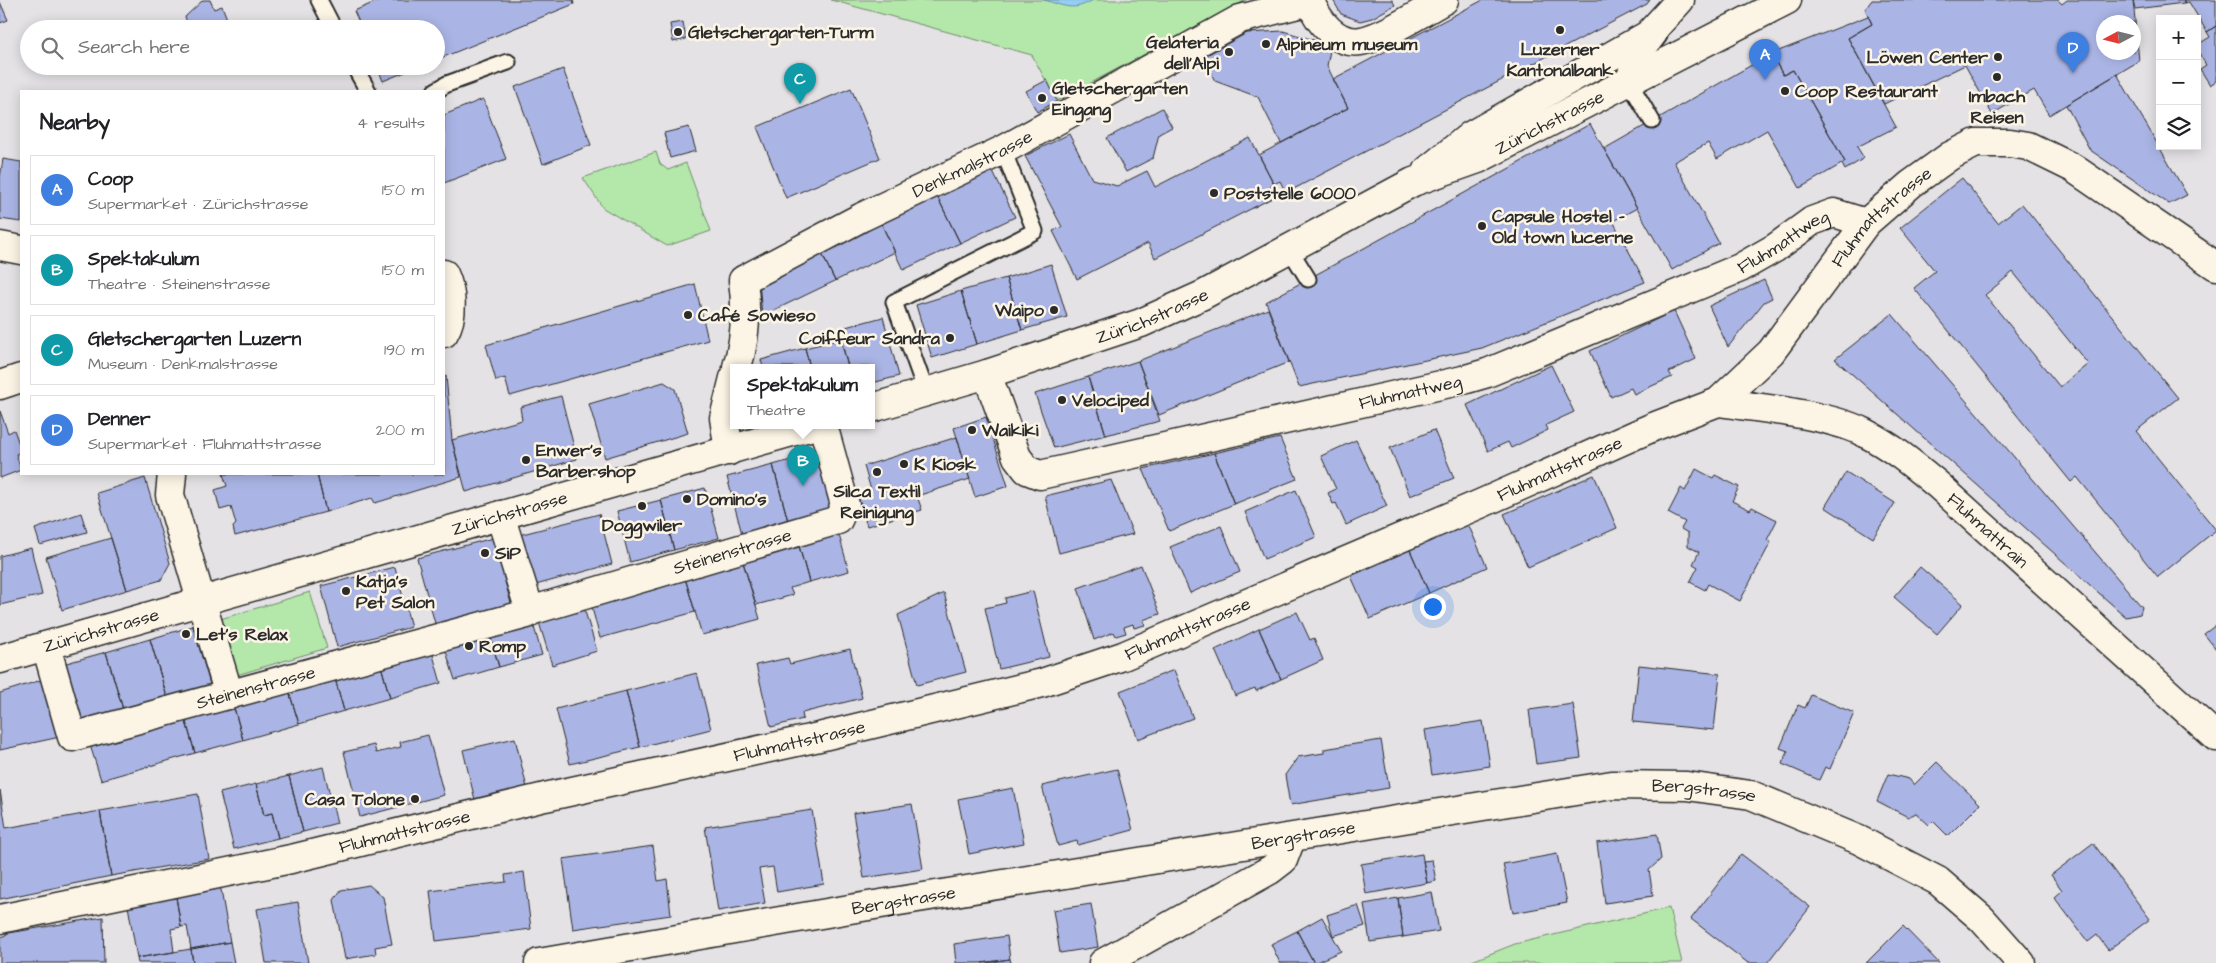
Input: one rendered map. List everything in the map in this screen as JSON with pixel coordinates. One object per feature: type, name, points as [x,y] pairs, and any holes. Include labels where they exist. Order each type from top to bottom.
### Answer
[{"type":"street","points":[[1310,1],[1325,28],[1342,38],[1360,41],[1390,30],[1444,0]]},
{"type":"street","name":"Zürichstrasse","points":[[875,407],[1102,338],[1141,323],[1203,295],[1414,182],[1478,159],[1787,0]]},
{"type":"street","name":"Denkmalstrasse","points":[[738,364],[743,349],[747,307],[743,280],[862,217],[1003,150],[1240,19],[1310,1]]},
{"type":"street","name":"Zürichstrasse","points":[[1414,182],[1470,136],[1648,36],[1673,8]]},
{"type":"street","name":"Fluhmattstrasse","points":[[0,919],[291,859],[545,797],[819,737],[1042,683],[1123,656],[1480,504],[1653,427],[1718,402],[1771,352],[1866,223],[1910,184],[1950,156],[1976,143],[2010,143],[2028,146],[2052,156],[2073,168],[2216,266]]},
{"type":"street","name":"Fluhmattweg","points":[[987,374],[1016,457],[1027,470],[1040,475],[1463,380],[1486,373],[1740,268],[1775,248],[1812,221],[1834,213],[1866,223]]},
{"type":"street","points":[[0,246],[20,250]]},
{"type":"street","points":[[445,278],[452,308],[445,331]]},
{"type":"street","points":[[0,386],[20,378]]},
{"type":"street","points":[[729,451],[724,418],[730,394]]},
{"type":"street","name":"Fluhmattrain","points":[[1718,402],[1812,417],[1862,431],[1899,453],[1938,485],[2216,737]]},
{"type":"street","name":"Zürichstrasse","points":[[0,659],[803,429]]},
{"type":"street","name":"Steinenstrasse","points":[[46,646],[72,738],[527,614],[530,611],[838,520],[845,505],[824,429]]},
{"type":"street","points":[[172,475],[170,495],[229,695]]},
{"type":"street","points":[[500,515],[530,611]]},
{"type":"street","name":"Bergstrasse","points":[[539,963],[850,909],[1291,839],[1612,785],[1686,786],[1751,795],[1859,840],[1938,881],[1982,919],[2021,963]]},
{"type":"street","points":[[1103,963],[1270,870],[1283,860],[1291,839]]},
{"type":"lane","points":[[319,0],[329,20]]},
{"type":"lane","points":[[1652,122],[1625,75],[1628,64],[1647,52],[1659,38],[1673,8]]},
{"type":"lane","points":[[437,90],[447,84],[508,62]]},
{"type":"lane","points":[[359,75],[367,90]]},
{"type":"lane","points":[[926,392],[894,302],[1035,231],[1003,150]]},
{"type":"lane","points":[[1289,248],[1308,279]]},
{"type":"green space","points":[[831,0],[1246,0],[1057,101],[1032,55]]},
{"type":"green space","points":[[656,152],[660,164],[668,170],[686,163],[711,231],[667,246],[603,208],[583,178]]},
{"type":"green space","points":[[310,592],[327,648],[230,677],[214,621]]},
{"type":"green space","points":[[1669,908],[1682,963],[1467,963],[1515,944]]},
{"type":"water","points":[[1044,0],[1093,0],[1080,6],[1069,7]]},
{"type":"building","points":[[203,0],[210,0],[214,9],[222,6],[227,20],[186,20],[185,17]]},
{"type":"building","points":[[380,0],[573,0],[574,4],[445,56],[445,20],[358,20],[354,11]]},
{"type":"building","points":[[1333,0],[1392,0],[1395,5],[1372,18],[1360,21],[1341,14]]},
{"type":"building","points":[[1483,0],[1650,0],[1647,4],[1286,193],[1280,181],[1274,184],[1259,155],[1348,108],[1333,79]]},
{"type":"building","name":"Löwen Center","points":[[1872,0],[2058,0],[2062,4],[2067,0],[2133,0],[2134,15],[2096,15],[2096,60],[2139,61],[2049,115],[2034,90],[1992,114],[1965,65],[1884,104],[1848,38],[1872,24],[1865,9]]},
{"type":"building","points":[[2133,0],[2184,0],[2184,3],[2135,9]]},
{"type":"building","points":[[2184,0],[2216,0],[2216,26],[2207,32],[2201,22],[2201,15],[2197,15],[2189,2],[2184,3]]},
{"type":"building","points":[[0,2],[8,20],[0,23]]},
{"type":"building","points":[[1868,16],[1872,24],[1848,38],[1896,127],[1857,147],[1864,158],[1845,170],[1842,164],[1845,162],[1793,70],[1783,75],[1771,54]]},
{"type":"building","name":"Gletschergarten-Turm","points":[[683,22],[686,39],[673,42],[670,24]]},
{"type":"building","points":[[2216,26],[2216,81],[2210,85],[2201,71],[2201,68],[2206,65],[2201,57],[2201,43],[2210,37],[2207,32]]},
{"type":"building","points":[[1283,31],[1331,45],[1327,66],[1348,108],[1281,143],[1258,97],[1215,81],[1203,57],[1247,33]]},
{"type":"building","points":[[1771,54],[1783,75],[1793,70],[1845,162],[1800,188],[1767,130],[1717,159],[1708,143],[1674,162],[1719,243],[1672,270],[1604,149]]},
{"type":"building","points":[[563,69],[591,145],[543,164],[515,87]]},
{"type":"building","points":[[2117,74],[2156,141],[2156,150],[2161,150],[2187,195],[2169,204],[2090,150],[2066,105]]},
{"type":"building","points":[[381,75],[398,75],[383,81]]},
{"type":"building","name":"Gletschergarten Eingang","points":[[1047,80],[1057,101],[1037,112],[1026,91]]},
{"type":"building","points":[[851,88],[880,158],[786,198],[757,127]]},
{"type":"building","points":[[483,99],[506,159],[445,183],[445,115]]},
{"type":"building","points":[[1162,108],[1172,127],[1159,134],[1153,158],[1126,172],[1107,138]]},
{"type":"building","points":[[1590,124],[1637,208],[1613,221],[1645,282],[1482,348],[1299,387],[1266,302]]},
{"type":"building","points":[[689,127],[696,151],[670,158],[664,133]]},
{"type":"building","points":[[1069,134],[1092,179],[1117,186],[1147,171],[1155,187],[1250,138],[1274,184],[1271,186],[1276,196],[1155,258],[1148,243],[1077,279],[1053,231],[1062,227],[1025,156]]},
{"type":"building","points":[[3,159],[20,162],[20,222],[0,219],[0,178]]},
{"type":"building","points":[[992,170],[1015,217],[960,243],[937,196]]},
{"type":"building","points":[[1962,178],[1998,223],[2022,204],[2178,398],[2136,431],[2216,530],[2158,577],[2077,477],[2071,482],[1914,288],[1935,271],[1900,228]],"holes":[[[2013,272],[2088,364],[2060,387],[1985,295]]]},
{"type":"building","points":[[937,196],[960,243],[903,270],[881,223]]},
{"type":"building","points":[[881,223],[895,252],[835,281],[821,252]]},
{"type":"building","points":[[821,252],[835,281],[762,316],[759,281]]},
{"type":"building","points":[[1051,264],[1067,317],[1022,330],[1006,278]]},
{"type":"building","points":[[1006,278],[1022,330],[977,344],[961,291]]},
{"type":"building","points":[[1764,280],[1772,298],[1764,302],[1728,347],[1709,306]]},
{"type":"building","points":[[695,284],[708,340],[510,396],[505,378],[496,381],[486,345]]},
{"type":"building","points":[[961,291],[977,344],[932,358],[916,305]]},
{"type":"building","points":[[1268,309],[1289,362],[1159,415],[1138,361]]},
{"type":"building","points":[[1674,311],[1696,359],[1669,372],[1672,377],[1634,394],[1631,388],[1611,397],[1590,351]]},
{"type":"building","points":[[1892,314],[2142,607],[2140,614],[2126,617],[1835,359]]},
{"type":"building","points":[[883,317],[899,376],[875,382],[875,364],[847,364],[838,329]]},
{"type":"building","points":[[841,339],[847,364],[809,364],[805,348]]},
{"type":"building","points":[[805,348],[809,364],[762,364],[761,360]]},
{"type":"building","points":[[1138,361],[1160,421],[1106,435],[1088,377]]},
{"type":"building","points":[[1551,365],[1574,412],[1546,425],[1548,430],[1511,448],[1508,442],[1488,451],[1467,405]]},
{"type":"building","points":[[445,376],[452,440],[461,477],[375,503],[372,498],[326,512],[317,475],[445,475]]},
{"type":"building","points":[[1088,377],[1106,435],[1054,448],[1035,394]]},
{"type":"building","points":[[664,382],[675,389],[688,433],[605,458],[589,404]]},
{"type":"building","points":[[561,396],[577,459],[466,492],[452,440],[522,420],[520,407]]},
{"type":"building","points":[[0,411],[8,433],[14,430],[20,446],[20,452],[16,454],[20,470],[0,478]]},
{"type":"building","points":[[986,417],[1008,486],[975,497],[954,428]]},
{"type":"building","points":[[1434,430],[1454,478],[1410,496],[1390,448]]},
{"type":"building","points":[[957,437],[970,479],[917,496],[922,510],[867,526],[857,494],[871,490],[864,466]]},
{"type":"building","points":[[1280,438],[1297,479],[1234,504],[1214,453]]},
{"type":"building","points":[[1356,440],[1387,506],[1346,525],[1336,503],[1333,504],[1328,493],[1336,489],[1321,456]]},
{"type":"building","points":[[819,452],[834,509],[788,521],[773,465]]},
{"type":"building","points":[[1214,453],[1234,504],[1169,531],[1143,469]]},
{"type":"building","points":[[773,465],[788,521],[742,534],[727,477]]},
{"type":"building","points":[[1696,469],[1713,478],[1715,475],[1739,487],[1732,501],[1750,510],[1752,507],[1777,520],[1767,540],[1771,542],[1740,601],[1708,584],[1705,590],[1690,582],[1698,567],[1693,564],[1699,552],[1688,546],[1688,533],[1681,529],[1685,522],[1668,513],[1681,488],[1685,491]]},
{"type":"building","points":[[1846,472],[1895,503],[1873,538],[1825,507]]},
{"type":"building","points":[[223,475],[317,475],[326,512],[235,536],[233,527],[236,524],[231,507],[220,510],[215,490],[227,486]]},
{"type":"building","points":[[1594,475],[1617,528],[1528,567],[1504,514]]},
{"type":"building","points":[[145,478],[170,563],[161,580],[127,590],[97,493]]},
{"type":"building","points":[[1111,480],[1133,534],[1059,553],[1045,496]]},
{"type":"building","points":[[705,488],[719,538],[674,550],[661,500]]},
{"type":"building","points":[[1296,490],[1316,537],[1264,559],[1245,512]]},
{"type":"building","points":[[661,500],[674,550],[630,562],[617,511]]},
{"type":"building","points":[[81,513],[87,532],[40,545],[35,529]]},
{"type":"building","points":[[599,514],[612,564],[532,586],[519,535]]},
{"type":"building","points":[[1468,524],[1487,567],[1429,593],[1410,550]]},
{"type":"building","points":[[1221,526],[1240,572],[1190,593],[1170,547]]},
{"type":"building","points":[[839,535],[849,571],[809,582],[799,546]]},
{"type":"building","points":[[111,538],[127,590],[62,610],[46,557]]},
{"type":"building","points":[[493,538],[512,607],[436,627],[417,558]]},
{"type":"building","points":[[799,546],[809,582],[790,588],[793,595],[756,605],[743,562]]},
{"type":"building","points":[[31,548],[42,595],[0,605],[0,556]]},
{"type":"building","points":[[1410,550],[1429,593],[1370,619],[1351,576]]},
{"type":"building","points":[[743,562],[760,619],[702,635],[685,578]]},
{"type":"building","points":[[1141,565],[1160,614],[1143,620],[1145,625],[1134,628],[1133,624],[1124,627],[1126,633],[1116,636],[1114,632],[1094,640],[1078,588]]},
{"type":"building","points":[[395,567],[411,627],[337,647],[321,586]]},
{"type":"building","points":[[1920,567],[1963,604],[1937,634],[1894,597]]},
{"type":"building","points":[[685,578],[695,612],[600,638],[591,604]]},
{"type":"building","points":[[1033,591],[1049,657],[999,669],[985,608],[1006,603],[1005,598]]},
{"type":"building","points":[[944,593],[966,672],[917,685],[898,615]]},
{"type":"building","points":[[583,605],[597,651],[552,665],[538,619]]},
{"type":"building","points":[[1297,612],[1310,640],[1314,638],[1323,660],[1281,679],[1259,629]]},
{"type":"building","points":[[532,620],[542,655],[499,667],[489,632]]},
{"type":"building","points":[[2216,625],[2216,649],[2204,634]]},
{"type":"building","points":[[193,626],[212,691],[169,704],[150,639]]},
{"type":"building","points":[[1259,629],[1281,679],[1256,691],[1255,688],[1235,696],[1215,650]]},
{"type":"building","points":[[489,632],[499,667],[455,680],[444,645]]},
{"type":"building","points":[[150,639],[169,704],[125,716],[106,652]]},
{"type":"building","points":[[431,648],[441,683],[390,698],[380,662]]},
{"type":"building","points":[[850,649],[862,698],[802,713],[803,719],[771,727],[756,665],[788,658],[790,664]]},
{"type":"building","points":[[106,652],[125,716],[82,729],[63,664]]},
{"type":"building","points":[[380,662],[390,698],[344,711],[334,675]]},
{"type":"building","points":[[1639,665],[1720,674],[1714,730],[1633,722]]},
{"type":"building","points":[[1174,670],[1193,718],[1138,739],[1120,691]]},
{"type":"building","points":[[697,673],[711,729],[640,747],[626,691]]},
{"type":"building","points":[[334,675],[344,711],[299,724],[288,688]]},
{"type":"building","points":[[51,677],[69,735],[0,750],[0,693]]},
{"type":"building","points":[[288,688],[299,724],[243,740],[233,704]]},
{"type":"building","points":[[626,691],[640,747],[570,764],[556,709]]},
{"type":"building","points":[[1811,695],[1854,713],[1830,769],[1825,767],[1819,780],[1782,764],[1788,751],[1780,748],[1798,705],[1805,708]]},
{"type":"building","points":[[233,704],[243,740],[195,753],[185,718]]},
{"type":"building","points":[[1573,704],[1581,758],[1536,764],[1529,710]]},
{"type":"building","points":[[185,718],[195,753],[101,780],[90,745]]},
{"type":"building","points":[[1483,721],[1490,766],[1432,775],[1425,730]]},
{"type":"building","points":[[428,735],[444,795],[360,817],[344,752],[374,745],[376,753],[401,747],[400,742]]},
{"type":"building","points":[[515,738],[527,788],[475,800],[463,750]]},
{"type":"building","points":[[1381,740],[1389,788],[1290,805],[1285,775],[1298,757],[1324,753],[1324,749]]},
{"type":"building","points":[[1937,762],[1980,804],[1948,836],[1933,821],[1929,825],[1916,813],[1908,817],[1877,801],[1888,774],[1909,779],[1914,785]]},
{"type":"building","points":[[323,767],[337,823],[303,832],[289,776]]},
{"type":"building","points":[[1117,769],[1133,830],[1078,845],[1077,841],[1058,846],[1042,786]]},
{"type":"building","points":[[289,776],[303,832],[278,838],[272,813],[264,815],[256,784]]},
{"type":"building","points":[[256,784],[264,815],[272,813],[278,838],[234,849],[220,793]]},
{"type":"building","points":[[1013,788],[1024,843],[969,854],[958,799]]},
{"type":"building","points":[[0,790],[6,828],[100,811],[111,876],[0,899]]},
{"type":"building","points":[[198,794],[209,859],[111,876],[100,811]]},
{"type":"building","points":[[912,804],[923,869],[864,878],[853,813]]},
{"type":"building","points":[[812,810],[824,884],[777,892],[773,867],[759,869],[765,903],[718,911],[705,827]]},
{"type":"building","points":[[1657,834],[1661,859],[1649,870],[1653,896],[1605,903],[1597,843]]},
{"type":"building","points":[[2093,843],[2150,919],[2108,950],[2097,935],[2088,942],[2054,897],[2062,890],[2051,875]]},
{"type":"building","points":[[653,846],[658,881],[667,879],[671,915],[573,929],[563,859]]},
{"type":"building","points":[[1422,854],[1427,883],[1366,894],[1361,864]]},
{"type":"building","points":[[1557,854],[1567,903],[1513,913],[1503,864]]},
{"type":"building","points":[[1741,854],[1810,907],[1767,963],[1748,963],[1691,919]]},
{"type":"building","points":[[1432,860],[1436,881],[1427,883],[1423,861]]},
{"type":"building","points":[[524,872],[531,929],[436,941],[430,891],[506,882],[505,875]]},
{"type":"building","points":[[220,884],[230,942],[191,949],[187,926],[181,927],[175,891]]},
{"type":"building","points":[[369,885],[383,897],[392,944],[375,947],[376,954],[345,959],[334,900],[341,890]]},
{"type":"building","points":[[175,891],[181,927],[171,929],[174,952],[137,958],[127,900]]},
{"type":"building","points":[[1432,892],[1439,931],[1403,937],[1398,898]]},
{"type":"building","points":[[1398,898],[1403,937],[1370,942],[1364,904]]},
{"type":"building","points":[[298,902],[308,963],[266,963],[257,909]]},
{"type":"building","points":[[1091,904],[1098,947],[1060,953],[1053,910]]},
{"type":"building","points":[[1358,905],[1365,926],[1333,936],[1327,915]]},
{"type":"building","points":[[103,917],[104,963],[0,963],[0,938],[9,933]]},
{"type":"building","points":[[1322,917],[1341,951],[1314,963],[1297,931]]},
{"type":"building","points":[[1903,926],[1939,963],[1866,963]]},
{"type":"building","points":[[1297,931],[1314,963],[1280,963],[1271,944]]},
{"type":"building","points":[[1007,936],[1010,959],[982,963],[956,963],[954,944]]},
{"type":"building","points":[[230,942],[234,963],[193,963],[191,949]]},
{"type":"building","points":[[191,949],[193,963],[138,963],[137,958]]},
{"type":"building","points":[[1010,959],[1011,963],[982,963]]},
{"type":"place","name":"Luzerner Kantonalbank","points":[[1560,30]]},
{"type":"place","name":"Gletschergarten-Turm","points":[[678,32]]},
{"type":"place","name":"Alpineum museum","points":[[1266,44]]},
{"type":"place","name":"Gelateria dell'Alpi","points":[[1229,52]]},
{"type":"place","name":"Löwen Center","points":[[1998,57]]},
{"type":"place","name":"Denner","points":[[2073,73]]},
{"type":"place","name":"Imbach Reisen","points":[[1997,77]]},
{"type":"place","name":"Coop","points":[[1765,80]]},
{"type":"place","name":"Coop Restaurant","points":[[1785,91]]},
{"type":"place","name":"Gletschergarten Eingang","points":[[1042,98]]},
{"type":"place","name":"Gletschergarten Luzern","points":[[800,104]]},
{"type":"place","name":"Poststelle 6000","points":[[1214,193]]},
{"type":"place","name":"Capsule Hostel - Old town lucerne","points":[[1482,226]]},
{"type":"place","name":"Waipo","points":[[1054,310]]},
{"type":"place","name":"Café Sowieso","points":[[688,315]]},
{"type":"place","name":"Coiffeur Sandra","points":[[950,338]]},
{"type":"place","name":"Velociped","points":[[1062,400]]},
{"type":"place","name":"Waikiki","points":[[972,430]]},
{"type":"place","name":"Enwer's Barbershop","points":[[526,460]]},
{"type":"place","name":"K Kiosk","points":[[904,464]]},
{"type":"place","name":"Silca Textil Reinigung","points":[[877,472]]},
{"type":"place","name":"Spektakulum","points":[[803,486]]},
{"type":"place","name":"Domino's","points":[[687,499]]},
{"type":"place","name":"Doggwiler","points":[[642,506]]},
{"type":"place","name":"SiP","points":[[485,553]]},
{"type":"place","name":"Katja's Pet Salon","points":[[346,591]]},
{"type":"place","name":"Let's Relax","points":[[186,634]]},
{"type":"place","name":"Romp","points":[[469,646]]},
{"type":"place","name":"Casa Tolone","points":[[415,799]]}]
